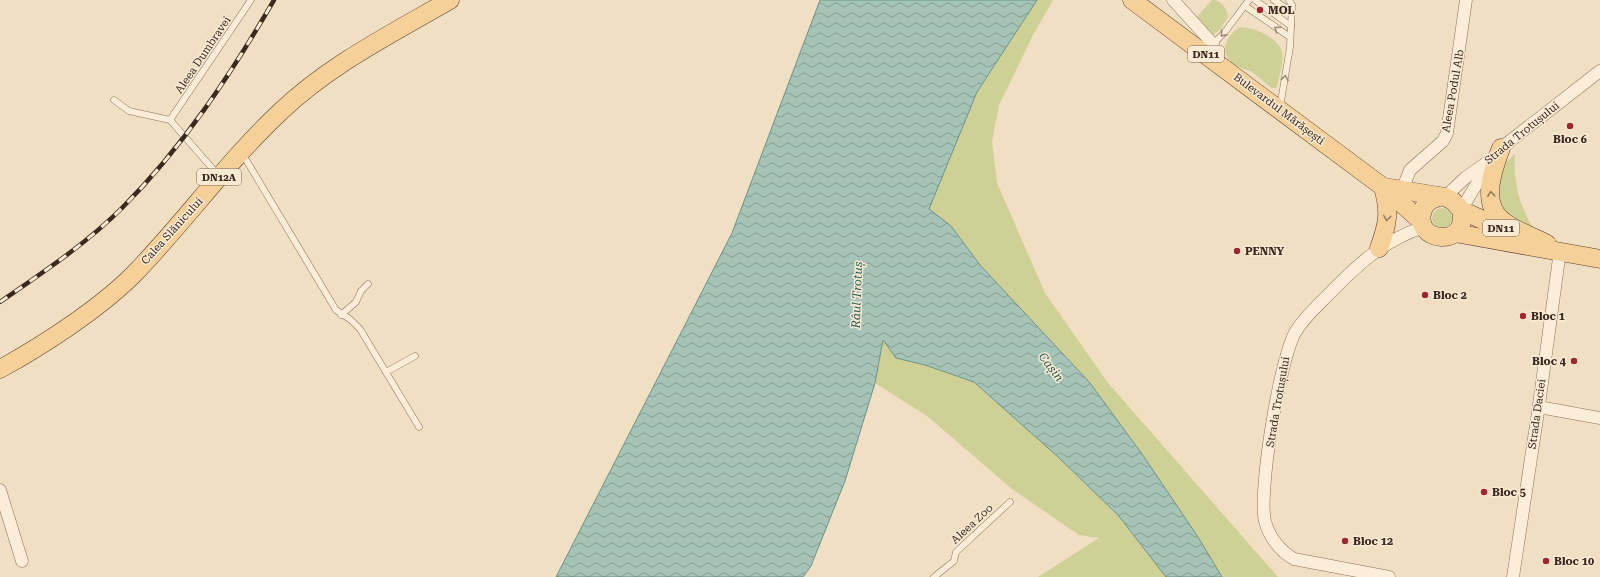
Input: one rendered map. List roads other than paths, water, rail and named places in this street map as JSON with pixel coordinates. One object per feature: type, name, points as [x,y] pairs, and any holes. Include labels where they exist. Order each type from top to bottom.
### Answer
[{"type":"main road","name":"Calea Slănicului","points":[[0,369],[22,357],[73,322],[132,276],[241,152],[279,113],[335,68],[370,45],[450,0]]},
{"type":"main road","name":"Bulevardul Mărășești","points":[[1132,0],[1208,48],[1280,109],[1383,187],[1423,224]]},
{"type":"main road","points":[[1496,154],[1490,195],[1494,210],[1498,217],[1511,226],[1534,236],[1560,251]]},
{"type":"main road","name":"DN11","points":[[1383,187],[1453,200],[1461,210],[1540,248]]},
{"type":"main road","points":[[1380,248],[1386,227],[1388,210],[1383,187]]},
{"type":"main road","points":[[1423,224],[1422,212],[1427,204],[1442,197]]},
{"type":"main road","points":[[1455,233],[1461,224],[1461,210]]},
{"type":"main road","name":"DN11","points":[[1423,224],[1427,232],[1438,238],[1444,238],[1455,233],[1600,259]]},
{"type":"street","points":[[1173,0],[1208,48]]},
{"type":"street","name":"Aleea Podul Alb","points":[[1402,190],[1410,170],[1443,141],[1447,134],[1466,0]]},
{"type":"street","name":"Strada Trotușului","points":[[1442,197],[1600,71]]},
{"type":"street","points":[[1461,210],[1496,154]]},
{"type":"street","name":"Strada Trotușului","points":[[1389,577],[1294,558],[1283,551],[1275,542],[1266,524],[1264,511],[1266,473],[1279,383],[1294,333],[1306,318],[1354,269],[1380,248],[1423,224]]},
{"type":"street","name":"Strada Daciei","points":[[1513,577],[1539,407],[1560,251]]},
{"type":"street","points":[[1539,407],[1600,418]]},
{"type":"street","points":[[0,490],[22,561]]},
{"type":"lane","name":"Aleea Dumbravei","points":[[170,120],[251,0]]},
{"type":"lane","points":[[1208,48],[1224,33],[1249,0]]},
{"type":"lane","points":[[1255,0],[1291,26]]},
{"type":"lane","points":[[1274,0],[1292,12]]},
{"type":"lane","points":[[1280,109],[1291,26],[1292,5],[1289,0]]},
{"type":"lane","points":[[1245,6],[1290,37]]},
{"type":"lane","points":[[114,100],[130,111],[170,120],[220,177]]},
{"type":"lane","points":[[241,152],[336,310],[351,320],[360,329],[419,427]]},
{"type":"lane","points":[[342,315],[356,302],[361,291],[368,284]]},
{"type":"lane","points":[[386,372],[415,356]]},
{"type":"lane","name":"Aleea Zoo","points":[[934,577],[954,561],[956,552],[1010,502]]},
{"type":"water","points":[[820,0],[1037,0],[977,92],[929,209],[951,226],[980,265],[1090,383],[1142,454],[1198,537],[1222,577],[1166,577],[1118,515],[1057,456],[974,382],[925,365],[896,358],[883,340],[875,383],[845,481],[811,566],[803,577],[556,577],[732,233]]},
{"type":"railway","points":[[0,302],[63,258],[94,234],[144,185],[186,135],[205,109],[241,55],[274,0]]},
{"type":"place","name":"MOL","points":[[1260,10]]},
{"type":"place","name":"Bloc 6","points":[[1570,126]]},
{"type":"place","name":"PENNY","points":[[1237,251]]},
{"type":"place","name":"Bloc 2","points":[[1425,295]]},
{"type":"place","name":"Bloc 1","points":[[1523,316]]},
{"type":"place","name":"Bloc 4","points":[[1574,361]]},
{"type":"place","name":"Bloc 5","points":[[1484,492]]},
{"type":"place","name":"Bloc 12","points":[[1345,541]]},
{"type":"place","name":"Bloc 10","points":[[1546,561]]},
{"type":"water label","name":"Râul Trotuș","points":[[857,295]]},
{"type":"water label","name":"Cașin","points":[[1051,367]]}]
